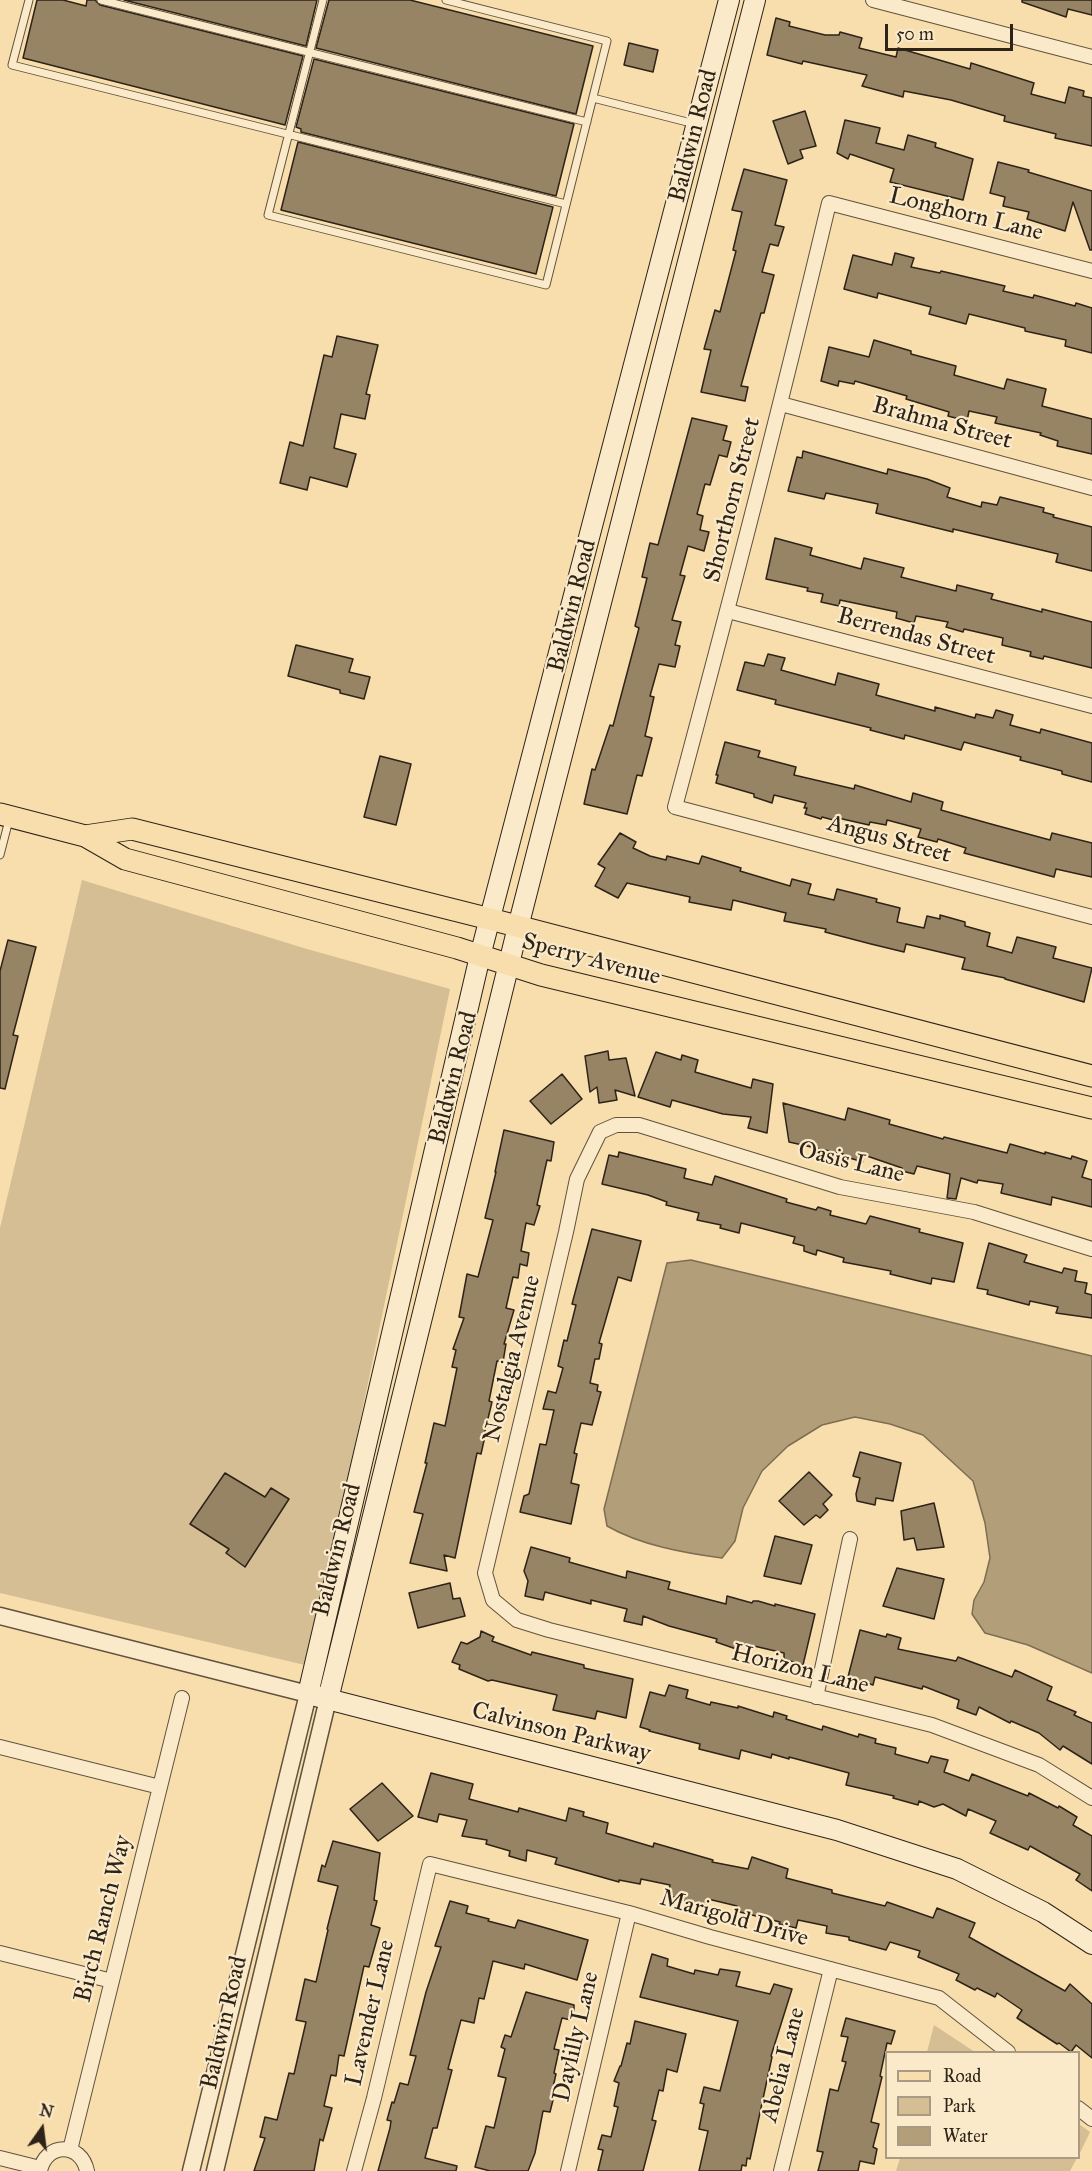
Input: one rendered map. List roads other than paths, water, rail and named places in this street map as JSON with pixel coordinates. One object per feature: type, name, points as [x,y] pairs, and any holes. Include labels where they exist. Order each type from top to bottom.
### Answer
[{"type":"main road","name":"Baldwin Road","points":[[308,1694],[480,956],[729,0]]},
{"type":"main road","name":"Baldwin Road","points":[[328,1699],[508,965],[755,0]]},
{"type":"main road","points":[[690,255],[692,239],[690,209],[707,139],[705,129],[697,124]]},
{"type":"main road","name":"Sperry Avenue","points":[[5,815],[85,836],[125,860],[480,956],[541,975],[1092,1108]]},
{"type":"main road","name":"Sperry Avenue","points":[[85,836],[132,829],[490,919],[1092,1076]]},
{"type":"main road","name":"Calvinson Parkway","points":[[308,1694],[837,1830],[957,1869],[1043,1912],[1092,1944]]},
{"type":"street","points":[[873,0],[1092,57]]},
{"type":"street","name":"Longhorn Lane","points":[[829,203],[1092,271]]},
{"type":"street","name":"Shorthorn Street","points":[[675,807],[781,404],[829,203]]},
{"type":"street","name":"Brahma Street","points":[[781,404],[1092,488]]},
{"type":"street","name":"Berrendas Street","points":[[728,611],[1092,706]]},
{"type":"street","name":"Angus Street","points":[[675,807],[1092,917]]},
{"type":"street","name":"Oasis Lane","points":[[600,1132],[616,1125],[639,1125],[840,1187],[974,1212],[1092,1249]]},
{"type":"street","name":"Nostalgia Avenue","points":[[494,1600],[485,1573],[489,1553],[577,1179],[600,1132]]},
{"type":"street","points":[[816,1697],[850,1539]]},
{"type":"street","name":"Horizon Lane","points":[[494,1600],[517,1620],[549,1630],[932,1725],[1039,1765],[1092,1798]]},
{"type":"street","name":"Calvinson Parkway","points":[[0,1616],[308,1694]]},
{"type":"street","name":"Baldwin Road","points":[[191,2171],[308,1694]]},
{"type":"street","name":"Birch Ranch Way","points":[[70,2150],[182,1698]]},
{"type":"street","name":"Baldwin Road","points":[[215,2171],[328,1699]]},
{"type":"street","points":[[0,1747],[160,1787]]},
{"type":"street","name":"Marigold Drive","points":[[430,1864],[629,1912],[710,1938],[939,1998],[1007,2051]]},
{"type":"street","name":"Lavender Lane","points":[[354,2171],[374,2098],[430,1864]]},
{"type":"street","name":"Daylilly Lane","points":[[568,2171],[629,1912]]},
{"type":"street","points":[[0,1953],[112,1981]]},
{"type":"street","name":"Abelia Lane","points":[[781,2171],[831,1969]]},
{"type":"street","points":[[1080,2110],[1092,2119]]},
{"type":"street","points":[[0,2158],[40,2169],[46,2157],[51,2153],[57,2150],[70,2150],[81,2157],[87,2171]]},
{"type":"lane","points":[[29,0],[12,65],[566,204]]},
{"type":"lane","points":[[101,0],[587,122]]},
{"type":"lane","points":[[323,0],[268,215],[546,285],[607,41],[446,0]]},
{"type":"lane","points":[[593,98],[697,124]]},
{"type":"lane","points":[[0,855],[5,815]]},
{"type":"water","points":[[691,1260],[1092,1356],[1092,1673],[1028,1645],[985,1633],[972,1614],[974,1600],[984,1582],[990,1558],[985,1523],[973,1481],[923,1435],[890,1424],[855,1417],[822,1425],[788,1446],[762,1471],[743,1508],[735,1541],[722,1558],[678,1551],[648,1543],[607,1526],[604,1509],[667,1263]]}]
